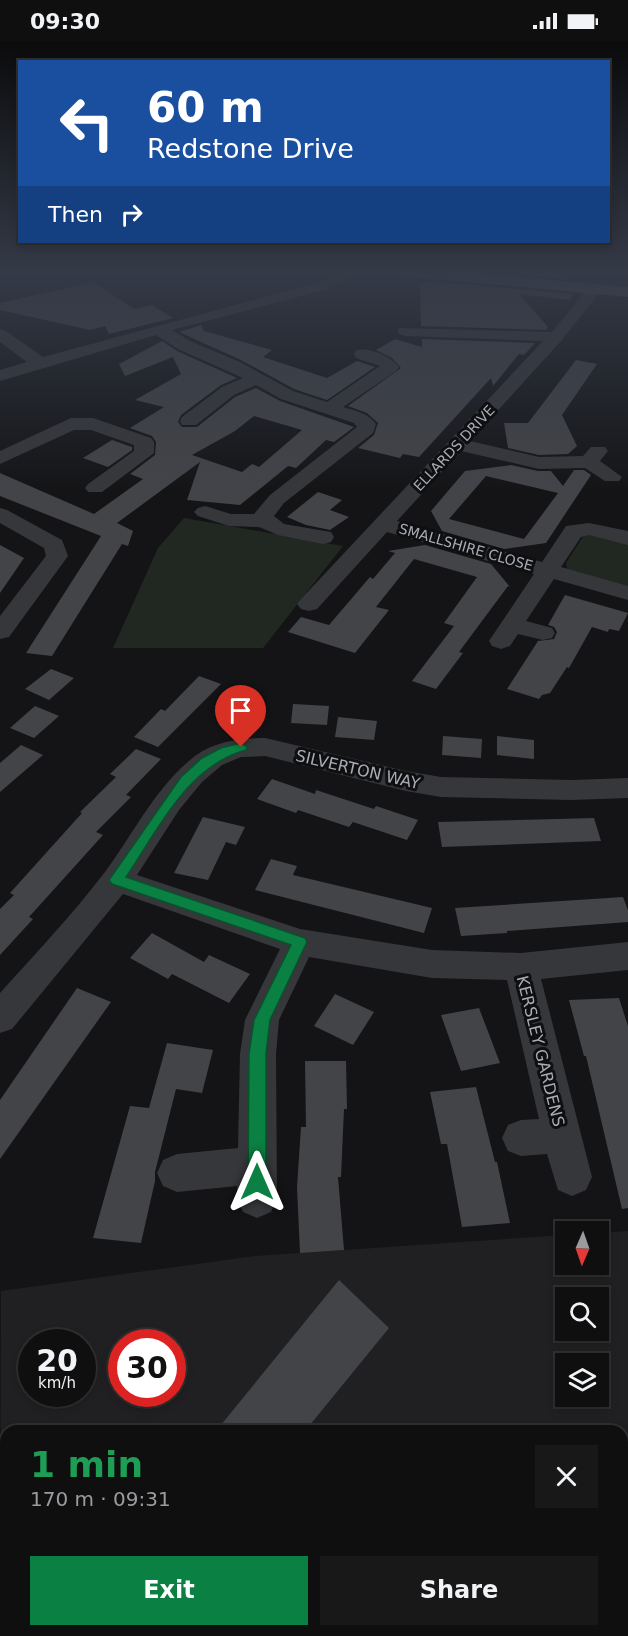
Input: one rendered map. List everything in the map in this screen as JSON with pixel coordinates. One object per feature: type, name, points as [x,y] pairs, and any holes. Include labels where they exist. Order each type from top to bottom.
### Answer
[{"type":"street","points":[[14,344],[40,363]]},
{"type":"street","points":[[0,376],[105,344]]},
{"type":"street","points":[[183,344],[234,366],[287,395],[361,419],[367,424],[366,429],[277,499],[265,512],[265,521]]},
{"type":"street","name":"ELLARDS DRIVE","points":[[309,603],[549,344]]},
{"type":"street","points":[[330,408],[390,367],[386,362],[362,354]]},
{"type":"street","points":[[189,421],[228,390],[256,379]]},
{"type":"street","points":[[0,458],[71,424],[93,424],[144,442],[144,453],[95,488]]},
{"type":"street","points":[[457,444],[539,463],[593,457],[612,477]]},
{"type":"street","points":[[205,512],[229,520],[265,521],[278,529],[323,537]]},
{"type":"street","points":[[0,514],[54,545],[57,556],[0,632]]},
{"type":"street","name":"SMALLSHIRE CLOSE","points":[[383,524],[628,593]]},
{"type":"street","name":"SMALLSHIRE CLOSE","points":[[543,633],[507,633],[574,531],[589,529],[628,538]]},
{"type":"street","name":"SILVERTON WAY","points":[[0,1018],[117,880],[185,780],[207,761],[225,751],[241,747],[265,747],[406,781],[441,787],[628,788]]},
{"type":"street","points":[[117,880],[300,942],[432,964],[521,967],[628,956]]},
{"type":"street","points":[[177,1173],[257,1182],[258,1054],[262,1020],[300,942]]},
{"type":"street","name":"KERSLEY GARDENS","points":[[521,967],[572,1177]]},
{"type":"street","name":"KERSLEY GARDENS","points":[[521,1138],[562,1135]]},
{"type":"shaded area","points":[[184,518],[343,546],[263,648],[113,648],[158,548]]},
{"type":"shaded area","points":[[584,535],[628,542],[628,590],[567,569],[566,563]]},
{"type":"shaded area","points":[[628,1231],[628,1425],[1,1425],[1,1291],[255,1256],[555,1236],[555,1275],[609,1275],[609,1232]]},
{"type":"building","points":[[156,344],[167,344],[237,378],[221,385],[181,415],[178,422],[182,427],[197,427],[235,397],[256,388],[280,401],[354,427],[334,442],[326,440],[296,468],[288,466],[240,505],[187,500],[200,462],[117,523],[133,531],[128,546],[122,544],[52,656],[26,653],[101,536],[0,496],[0,473],[94,514],[143,479],[130,474],[155,455],[156,442],[152,436],[130,428],[164,407],[135,400],[181,374],[173,357],[125,376],[119,364]],"holes":[[[254,416],[302,430],[259,467],[252,464],[242,472],[192,455],[235,431]]]},
{"type":"building","points":[[206,344],[252,344],[272,350],[263,357],[327,378],[357,361],[375,367],[327,400],[294,389]]},
{"type":"building","points":[[386,344],[413,344],[422,347],[422,344],[534,344],[524,355],[519,354],[493,386],[491,378],[419,457],[403,454],[400,458],[358,448],[374,435],[378,423],[367,413],[348,406],[401,368],[392,358],[376,350]]},
{"type":"building","points":[[576,360],[597,364],[562,415],[577,446],[568,454],[539,455],[508,448],[504,423],[528,423]]},
{"type":"building","points":[[112,440],[132,447],[132,450],[108,467],[83,458]]},
{"type":"building","points":[[511,465],[538,471],[551,471],[563,486],[574,470],[584,470],[591,475],[546,543],[504,549],[442,531],[431,511],[465,471]],"holes":[[[486,476],[558,493],[524,539],[449,519]]]},
{"type":"building","points":[[318,492],[342,500],[330,510],[349,517],[330,530],[306,525],[287,517]]},
{"type":"building","points":[[0,545],[24,558],[0,593]]},
{"type":"building","points":[[425,545],[491,564],[510,587],[508,586],[459,652],[463,653],[436,689],[412,681],[454,626],[444,623],[477,577],[414,559],[376,607],[389,610],[355,653],[288,632],[301,617],[329,625],[370,577],[373,579],[395,553],[388,551]]},
{"type":"building","points":[[565,595],[628,613],[619,631],[609,629],[608,632],[592,627],[569,668],[567,667],[550,693],[542,695],[539,699],[507,689],[538,641],[554,639],[557,632],[554,627],[548,625]]},
{"type":"building","points":[[51,669],[74,678],[49,700],[25,689]]},
{"type":"building","points":[[199,676],[221,684],[158,747],[134,737],[161,709],[165,711]]},
{"type":"building","points":[[293,704],[329,706],[327,725],[291,723]]},
{"type":"building","points":[[35,706],[59,716],[34,738],[10,728]]},
{"type":"building","points":[[338,717],[377,721],[374,740],[335,737]]},
{"type":"building","points":[[443,736],[482,739],[481,758],[442,755]]},
{"type":"building","points":[[497,736],[534,740],[534,759],[497,755]]},
{"type":"building","points":[[21,745],[43,755],[0,792],[0,763]]},
{"type":"building","points":[[136,749],[161,759],[126,795],[131,797],[96,832],[103,835],[29,917],[33,919],[0,955],[0,909],[14,895],[10,893],[82,813],[80,812],[116,777],[110,774]]},
{"type":"building","points":[[272,779],[315,794],[316,790],[374,809],[376,806],[418,820],[407,840],[353,822],[349,827],[298,810],[296,813],[257,799]]},
{"type":"building","points":[[203,817],[245,827],[236,845],[226,842],[208,880],[174,873]]},
{"type":"building","points":[[594,818],[601,841],[442,847],[438,822]]},
{"type":"building","points":[[271,859],[297,866],[293,875],[432,908],[424,933],[255,890]]},
{"type":"building","points":[[623,897],[628,910],[628,922],[507,931],[507,933],[461,936],[455,908]]},
{"type":"building","points":[[152,933],[204,962],[209,955],[250,974],[229,1003],[172,974],[168,979],[130,958]]},
{"type":"building","points":[[77,988],[111,1002],[0,1159],[0,1100]]},
{"type":"building","points":[[335,994],[374,1012],[353,1045],[314,1026]]},
{"type":"building","points":[[619,998],[628,1026],[628,1208],[622,1209],[586,1056],[584,1056],[569,1000]]},
{"type":"building","points":[[479,1008],[500,1063],[461,1071],[441,1015]]},
{"type":"building","points":[[167,1043],[213,1050],[202,1093],[176,1089],[155,1172],[141,1243],[93,1238],[130,1106],[149,1108]]},
{"type":"building","points":[[305,1061],[346,1061],[347,1109],[344,1109],[341,1177],[338,1177],[344,1250],[300,1253],[297,1187],[301,1127],[306,1127]]},
{"type":"building","points":[[476,1087],[495,1162],[497,1162],[510,1223],[462,1227],[447,1144],[441,1144],[430,1092]]},
{"type":"building","points":[[339,1280],[389,1328],[310,1425],[221,1425]]},
{"type":"route","points":[[241,747],[225,751],[207,761],[185,780],[117,880],[300,942],[262,1020],[258,1054],[257,1182]]}]
